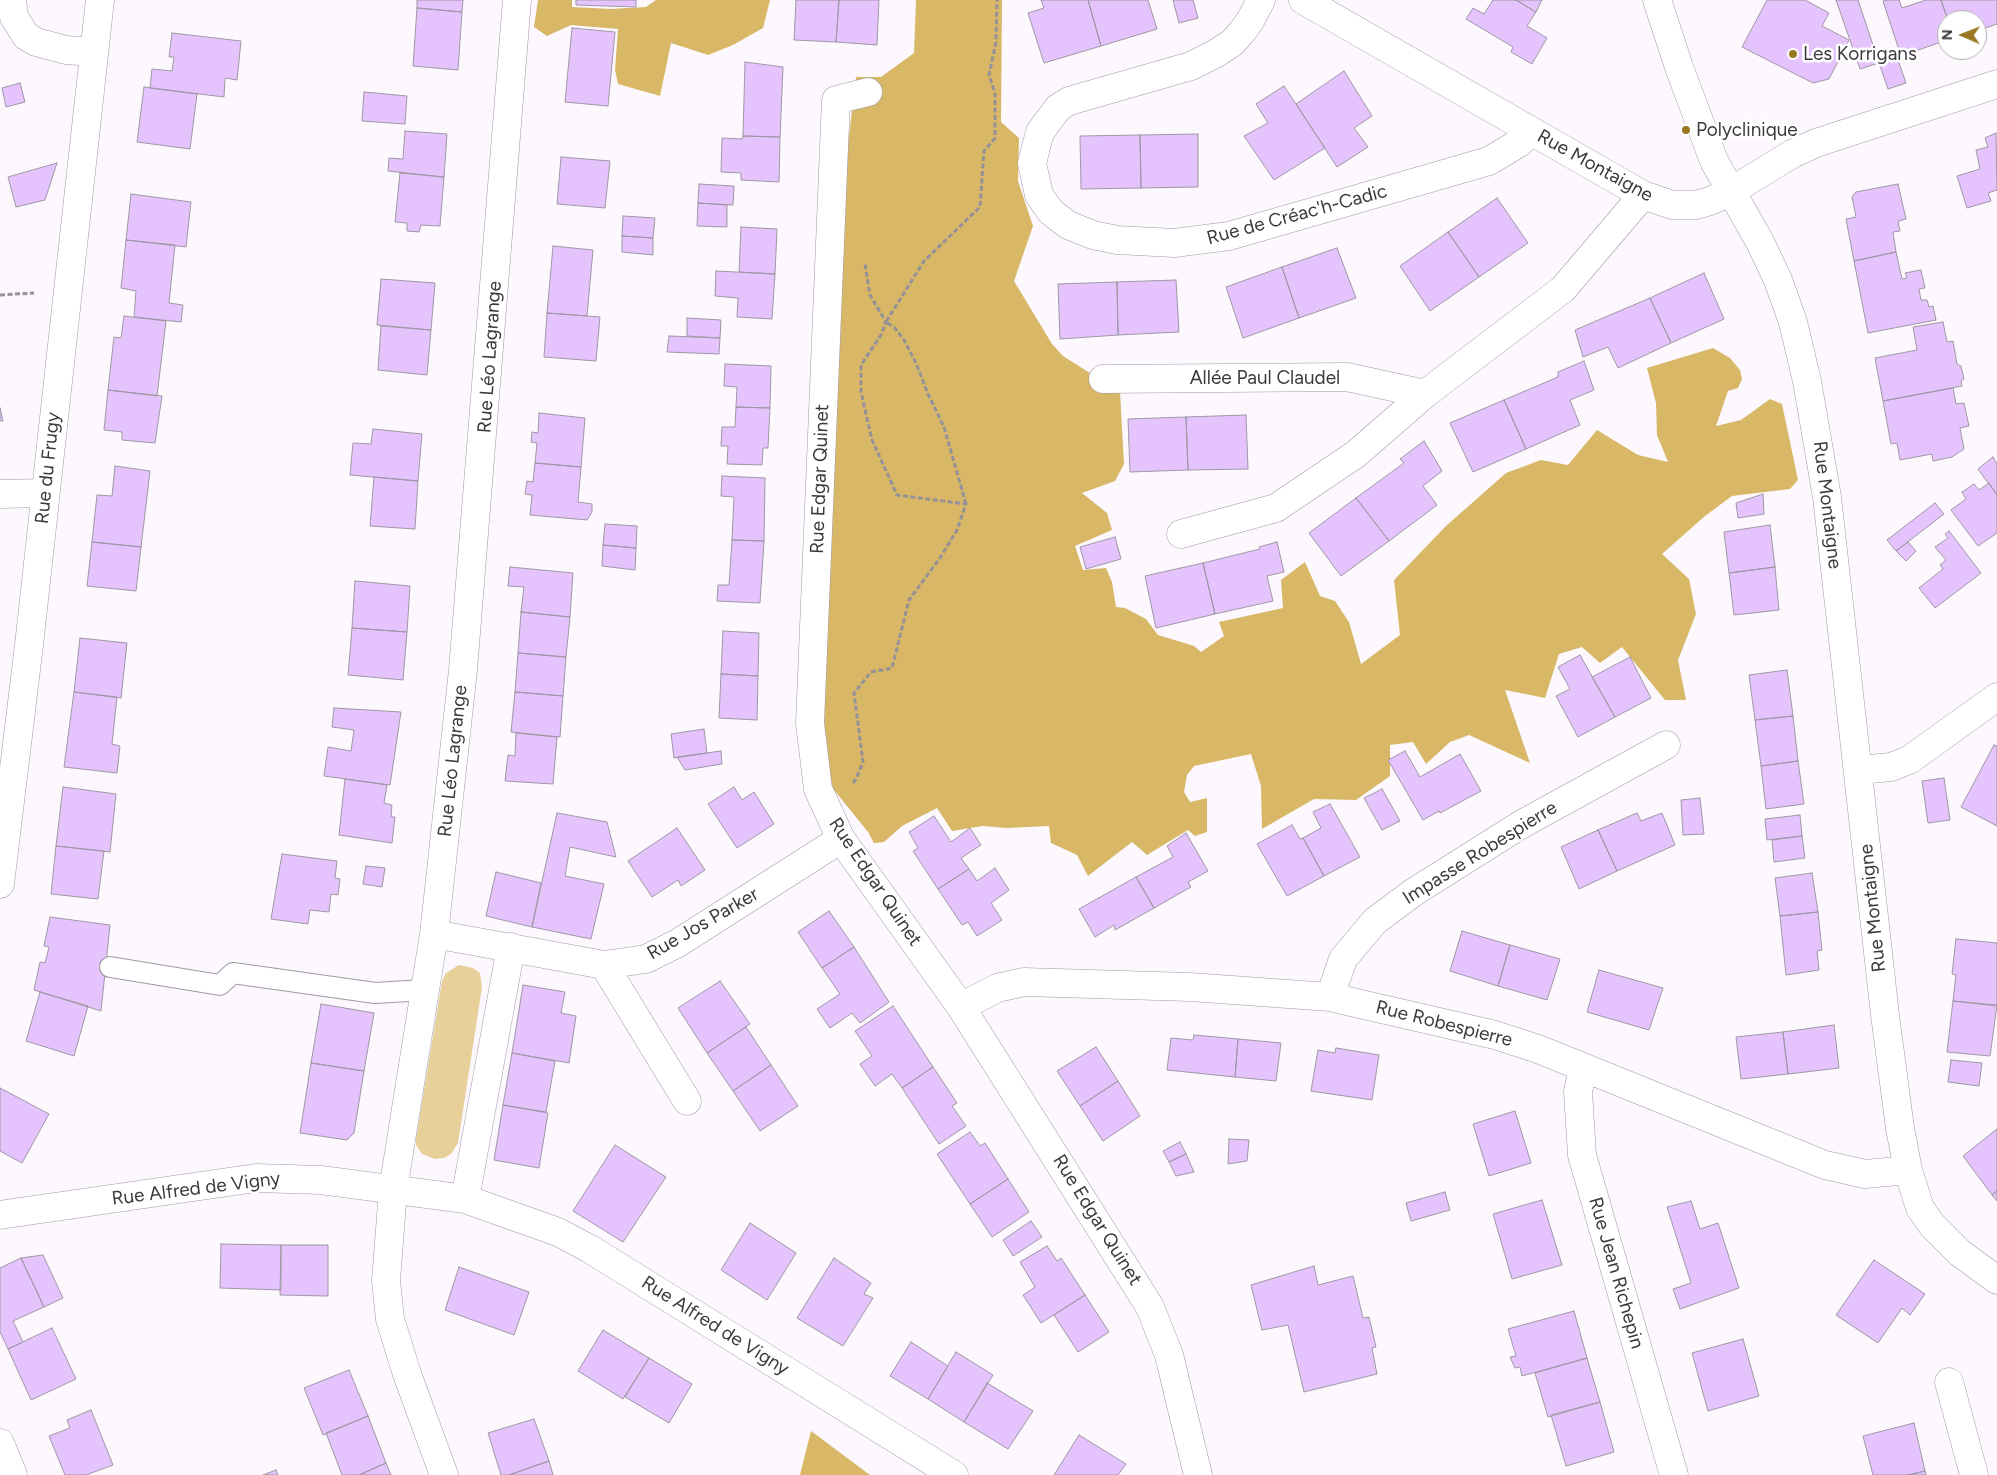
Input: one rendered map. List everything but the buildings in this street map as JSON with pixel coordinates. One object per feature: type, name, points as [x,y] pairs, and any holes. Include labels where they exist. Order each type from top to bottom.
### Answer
[{"type":"street","points":[[12,0],[14,18],[26,36],[36,42],[66,50],[94,52]]},
{"type":"street","name":"Rue du Frugy","points":[[0,884],[100,0]]},
{"type":"street","name":"Rue Léo Lagrange","points":[[444,1475],[407,1374],[387,1300],[386,1281],[393,1190],[434,934],[464,670],[517,0]]},
{"type":"street","name":"Rue de Créac'h-Cadic","points":[[1260,0],[1250,21],[1241,33],[1232,43],[1215,54],[1191,66],[1068,101],[1058,108],[1040,132],[1032,162],[1039,196],[1051,212],[1068,225],[1092,235],[1117,240],[1174,243],[1229,236],[1489,161],[1519,143],[1530,131]]},
{"type":"street","name":"Rue Montaigne","points":[[1303,0],[1643,195],[1672,205],[1696,205],[1730,192],[1760,242],[1778,280],[1793,322],[1807,381],[1827,497],[1885,1015],[1908,1170],[1920,1208],[1932,1225],[1960,1253],[1997,1280]]},
{"type":"street","points":[[1657,0],[1694,111],[1714,161],[1730,192],[1792,154],[1816,144],[1997,84]]},
{"type":"street","name":"Rue Edgar Quinet","points":[[868,92],[836,100],[810,723],[814,768],[824,806],[841,840],[961,1007],[1150,1307],[1169,1355],[1198,1475]]},
{"type":"street","points":[[1181,534],[1276,508],[1356,454],[1425,394],[1564,289],[1643,195]]},
{"type":"street","name":"Allée Paul Claudel","points":[[1103,379],[1347,377],[1425,394]]},
{"type":"street","points":[[0,494],[45,493]]},
{"type":"street","points":[[1859,770],[1891,767],[1909,760],[1997,697]]},
{"type":"street","name":"Impasse Robespierre","points":[[1330,997],[1343,959],[1356,941],[1382,916],[1414,892],[1522,824],[1666,746]]},
{"type":"street","name":"Rue Jos Parker","points":[[434,934],[604,965],[646,959],[678,943],[841,840]]},
{"type":"street","points":[[393,1190],[466,1199],[511,947]]},
{"type":"street","points":[[604,965],[688,1101]]},
{"type":"street","name":"Rue Robespierre","points":[[961,1007],[997,988],[1024,982],[1190,987],[1330,997],[1495,1035],[1538,1049],[1825,1165],[1865,1174],[1908,1170]]},
{"type":"street","name":"Rue Jean Richepin","points":[[1583,1068],[1578,1092],[1582,1155],[1674,1475]]},
{"type":"street","name":"Rue Alfred de Vigny","points":[[0,1215],[256,1178],[321,1180],[393,1190]]},
{"type":"street","name":"Rue Alfred de Vigny","points":[[466,1199],[558,1232],[590,1249],[954,1475]]},
{"type":"street","points":[[1949,1382],[1974,1475]]},
{"type":"street","points":[[0,1443],[13,1475]]},
{"type":"lane","points":[[110,968],[220,985],[233,972],[375,993],[424,990]]},
{"type":"path","points":[[824,806],[856,779],[863,762],[854,694],[872,672],[892,668],[909,600],[945,551],[957,530],[966,504],[944,426],[904,340],[895,328],[886,322],[924,261],[980,208],[984,151],[995,138],[995,93],[989,75],[996,42],[997,0]]},
{"type":"path","points":[[0,296],[15,293]]},
{"type":"path","points":[[872,348],[861,365],[861,392],[872,440],[897,496],[966,504]]},
{"type":"shaded area","points":[[538,0],[572,0],[572,7],[611,9],[646,7],[656,0],[770,0],[763,28],[733,45],[708,55],[671,43],[660,96],[618,84],[615,70],[618,29],[571,25],[547,36],[534,27]]},
{"type":"shaded area","points":[[916,0],[1002,0],[1001,122],[1019,138],[1018,181],[1033,226],[1014,281],[1052,344],[1063,356],[1120,392],[1124,464],[1115,481],[1082,493],[1107,513],[1112,530],[1075,546],[1083,570],[1106,568],[1112,582],[1116,607],[1125,608],[1146,619],[1158,635],[1194,646],[1201,652],[1224,636],[1219,622],[1283,608],[1281,580],[1305,562],[1320,596],[1335,601],[1349,622],[1361,664],[1400,635],[1394,580],[1446,526],[1506,473],[1541,460],[1568,465],[1597,430],[1638,455],[1668,462],[1657,435],[1656,403],[1647,368],[1713,348],[1730,358],[1740,370],[1742,379],[1738,388],[1728,391],[1716,426],[1741,420],[1770,399],[1782,404],[1798,480],[1790,489],[1732,496],[1705,516],[1662,554],[1689,579],[1696,614],[1678,660],[1686,700],[1665,700],[1622,647],[1600,663],[1582,647],[1559,654],[1545,698],[1505,690],[1530,763],[1469,735],[1450,742],[1426,764],[1413,742],[1390,745],[1390,776],[1356,800],[1314,799],[1262,829],[1261,786],[1251,754],[1194,766],[1187,775],[1184,792],[1190,802],[1207,798],[1207,832],[1195,836],[1188,830],[1147,855],[1132,842],[1088,876],[1077,855],[1051,843],[1049,826],[1006,828],[983,826],[952,831],[937,808],[902,826],[884,842],[874,843],[868,832],[830,785],[827,771],[829,762],[820,728],[847,153],[856,77],[881,77],[914,53]]},
{"type":"shaded area","points":[[459,965],[473,968],[480,973],[482,987],[458,1143],[451,1154],[444,1158],[435,1159],[422,1154],[416,1145],[416,1139],[442,981],[446,973]]},
{"type":"shaded area","points":[[811,1431],[870,1475],[800,1475]]},
{"type":"place","name":"Les Korrigans","points":[[1793,54]]},
{"type":"place","name":"Polyclinique","points":[[1686,130]]}]
